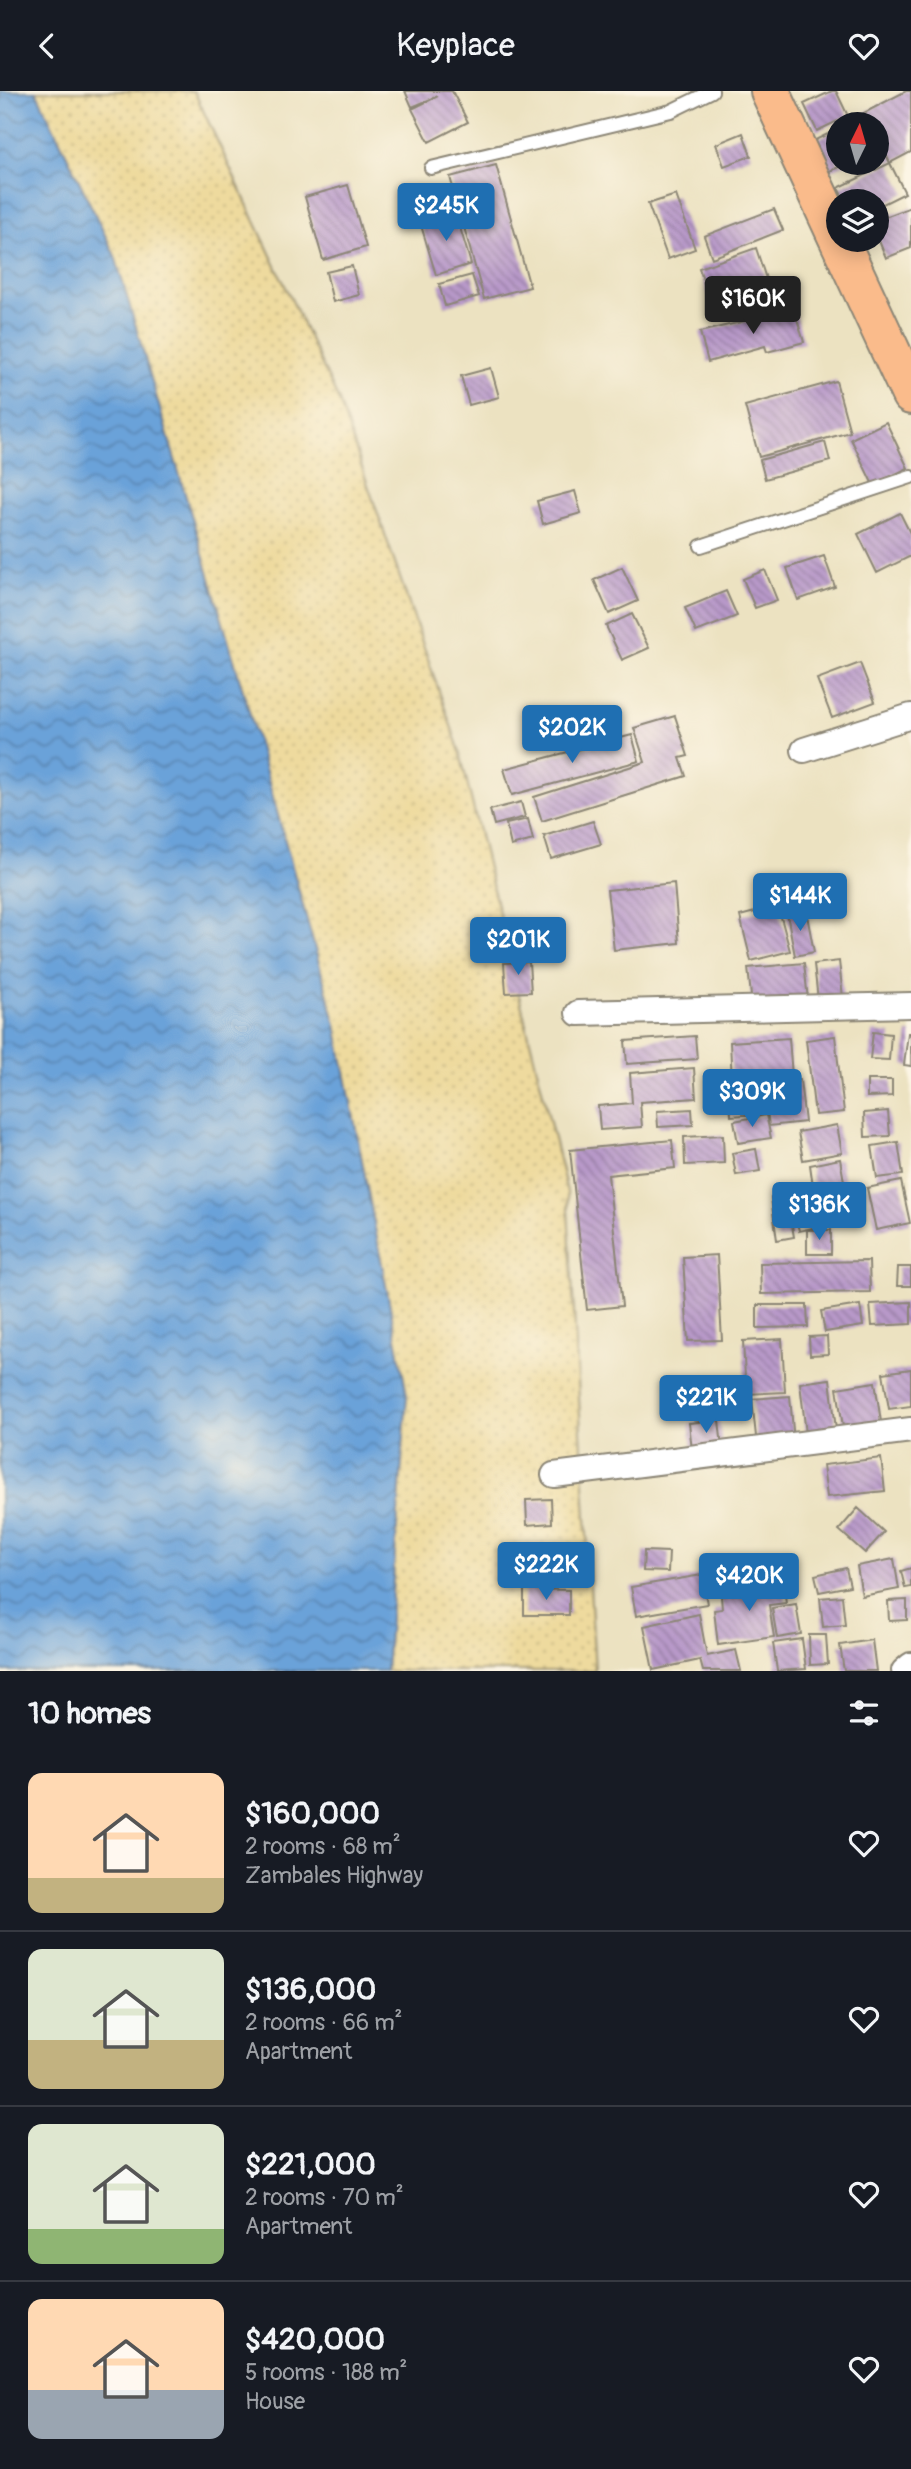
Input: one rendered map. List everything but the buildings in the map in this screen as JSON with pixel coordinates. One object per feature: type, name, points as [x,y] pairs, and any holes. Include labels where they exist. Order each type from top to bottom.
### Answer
[{"type":"main road","points":[[771,91],[826,211]]},
{"type":"main road","points":[[845,252],[911,395]]},
{"type":"street","points":[[804,750],[911,716]]},
{"type":"street","points":[[578,1013],[911,1005]]},
{"type":"street","points":[[554,1475],[911,1430]]},
{"type":"street","points":[[904,1671],[911,1665]]},
{"type":"lane","points":[[431,168],[671,111],[712,91]]},
{"type":"lane","points":[[701,546],[911,477]]},
{"type":"sand","points":[[36,91],[194,91],[339,401],[459,749],[567,1192],[595,1671],[386,1671],[407,1395],[336,1025],[251,718],[115,256]]},
{"type":"water","points":[[0,91],[36,91],[115,256],[251,718],[336,1025],[407,1395],[386,1671],[0,1671]]}]
